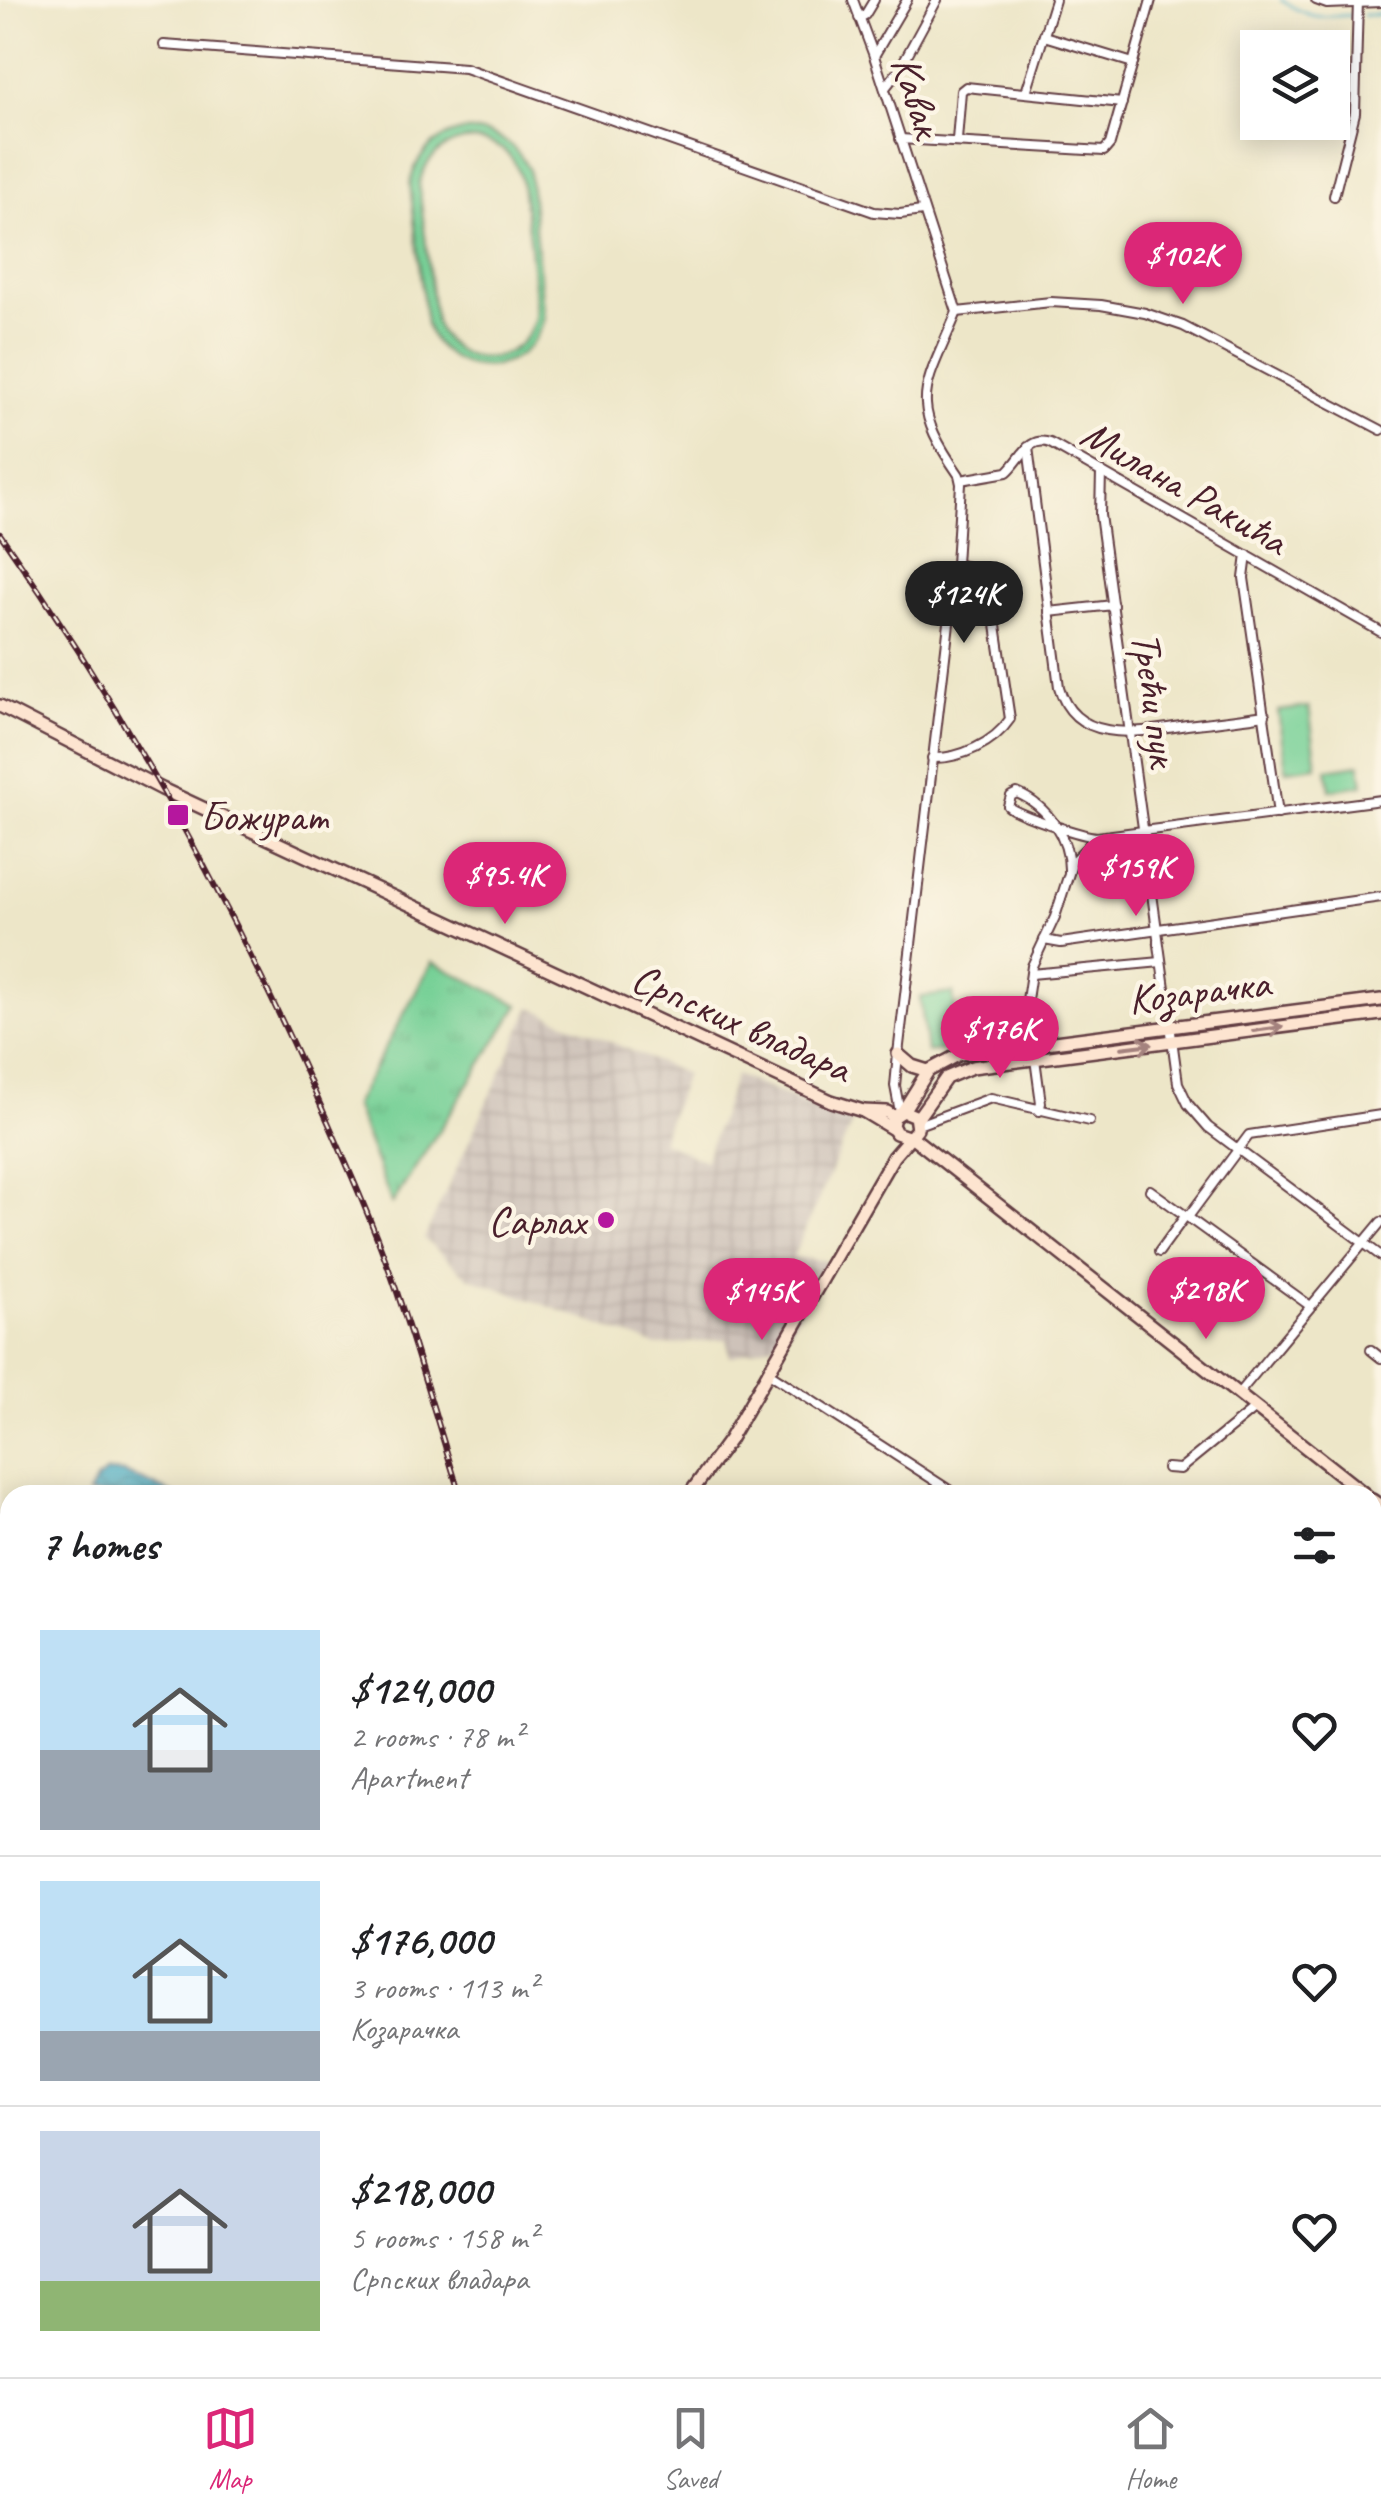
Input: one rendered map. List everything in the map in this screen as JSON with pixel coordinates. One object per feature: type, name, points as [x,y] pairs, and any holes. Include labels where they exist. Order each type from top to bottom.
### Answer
[{"type":"main road","name":"Српских владара","points":[[0,706],[162,789],[830,1102],[863,1111],[887,1112],[1353,1485]]},
{"type":"main road","name":"Козарачка","points":[[906,1125],[951,1075],[972,1067],[1171,1042],[1352,1011],[1381,1000]]},
{"type":"main road","name":"Козарачка","points":[[928,1071],[960,1054],[1033,1043],[1352,1011],[1381,1014]]},
{"type":"main road","points":[[696,1485],[729,1440],[893,1157],[928,1071],[912,1066],[898,1054]]},
{"type":"street","name":"Кавак","points":[[854,0],[957,312]]},
{"type":"street","points":[[859,18],[874,0]]},
{"type":"street","points":[[874,56],[908,0]]},
{"type":"street","points":[[885,88],[900,70],[938,0]]},
{"type":"street","points":[[1026,92],[1055,0]]},
{"type":"street","points":[[900,138],[1100,152],[1109,147],[1152,0]]},
{"type":"street","points":[[1316,0],[1327,4],[1381,2]]},
{"type":"street","points":[[1334,196],[1355,113],[1358,3]]},
{"type":"street","points":[[1044,36],[1133,63]]},
{"type":"street","points":[[164,45],[465,68],[874,212],[911,214],[922,210]]},
{"type":"street","points":[[956,140],[964,88],[1122,103]]},
{"type":"street","points":[[1089,1120],[990,1098],[906,1125],[896,1088],[956,564],[960,480],[930,427],[924,407],[930,376],[957,312],[1051,302],[1145,313],[1183,326],[1381,430]]},
{"type":"street","name":"Милана Ракића","points":[[960,480],[1007,472],[1028,448],[1042,440],[1050,442],[1381,632]]},
{"type":"street","points":[[1028,448],[1059,688],[1068,709],[1095,728],[1130,733],[1265,715]]},
{"type":"street","name":"Трећи пук","points":[[1101,472],[1098,501],[1178,1083],[1188,1104],[1208,1127],[1381,1256]]},
{"type":"street","points":[[1247,556],[1244,578],[1278,814]]},
{"type":"street","points":[[932,758],[963,754],[999,731],[1010,719],[989,578],[976,569],[956,564]]},
{"type":"street","points":[[1049,612],[1113,605]]},
{"type":"street","points":[[1069,872],[1069,855],[1056,824],[1022,794],[1015,794],[1008,800],[1014,812],[1056,824],[1097,837],[1381,800]]},
{"type":"street","points":[[1039,1111],[1027,1000],[1031,974],[1036,952],[1074,861],[1097,837]]},
{"type":"street","points":[[1044,940],[1061,943],[1156,931],[1381,897]]},
{"type":"street","points":[[1031,974],[1161,962]]},
{"type":"street","points":[[1159,1252],[1252,1134],[1381,1116]]},
{"type":"street","points":[[1150,1190],[1308,1305]]},
{"type":"street","points":[[1238,1394],[1308,1305],[1381,1222]]},
{"type":"street","points":[[1370,1350],[1381,1358]]},
{"type":"street","points":[[769,1372],[942,1485]]},
{"type":"street","points":[[1167,1468],[1180,1469],[1256,1408]]},
{"type":"shaded area","points":[[531,1007],[685,1074],[661,1141],[705,1161],[735,1075],[852,1123],[793,1257],[828,1261],[783,1341],[730,1357],[727,1339],[657,1346],[468,1277],[424,1239]]},
{"type":"green space","points":[[483,132],[502,139],[529,170],[544,319],[535,339],[505,363],[468,364],[451,357],[436,343],[426,324],[410,184],[421,156],[434,143],[452,134]],"holes":[[[471,140],[501,149],[517,167],[534,289],[535,318],[527,335],[502,355],[486,358],[456,349],[435,321],[419,184],[429,161],[440,150]]]},
{"type":"green space","points":[[1309,707],[1317,766],[1286,770],[1278,711]]},
{"type":"green space","points":[[1360,764],[1363,785],[1330,790],[1327,769]]},
{"type":"green space","points":[[432,962],[519,1005],[392,1204],[354,1105]]},
{"type":"green space","points":[[953,993],[960,1047],[927,1052],[920,997]]},
{"type":"water","points":[[107,1472],[124,1473],[152,1485],[93,1485]]},
{"type":"waterway","points":[[1281,0],[1316,16],[1355,15]]},
{"type":"waterway","points":[[1363,15],[1381,14]]},
{"type":"railway","points":[[0,534],[132,737],[283,1022],[388,1267],[457,1485]]},
{"type":"place","name":"Божурат","points":[[178,815]]},
{"type":"place","name":"Сарлах","points":[[606,1220]]}]
